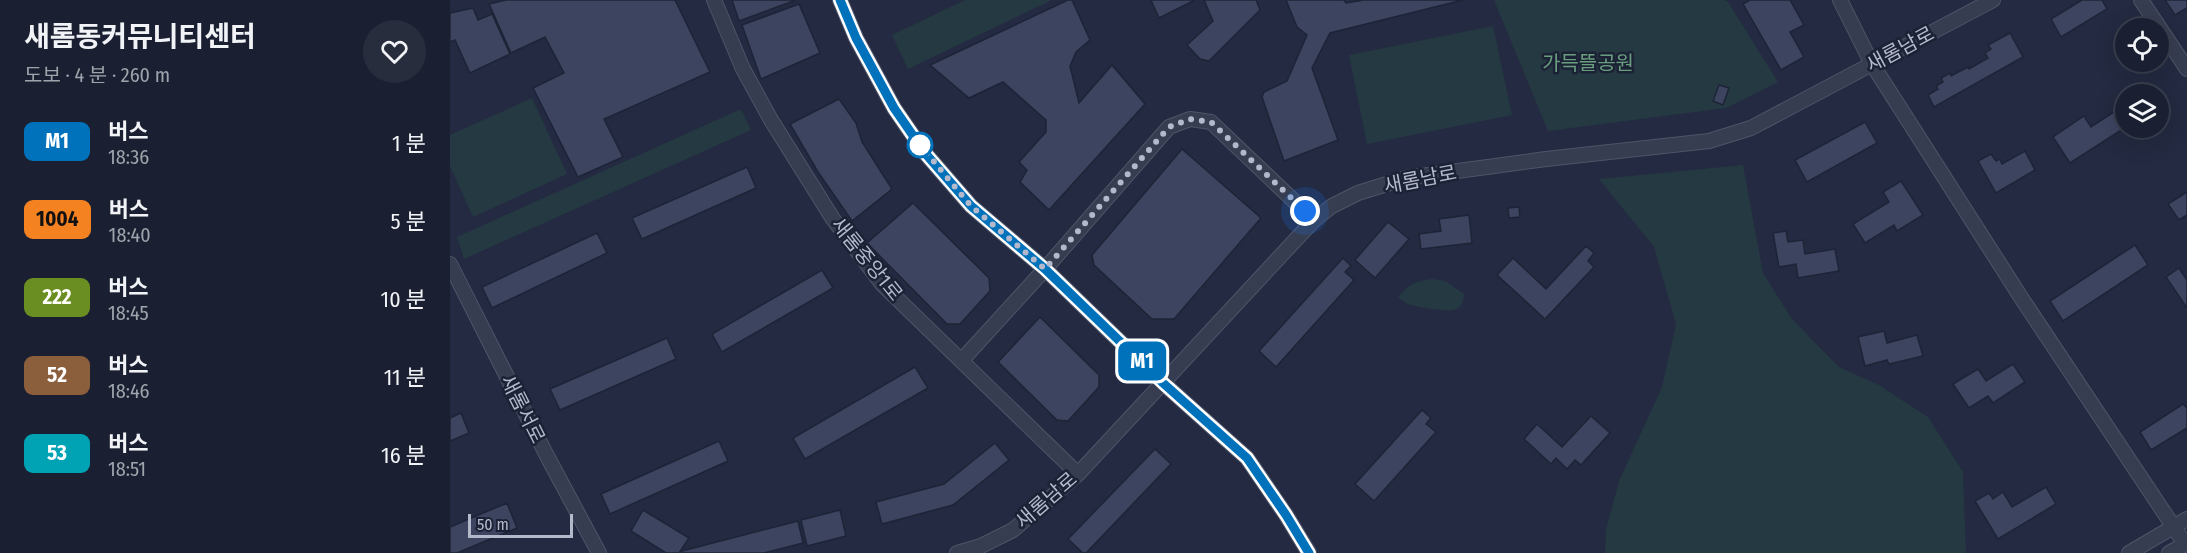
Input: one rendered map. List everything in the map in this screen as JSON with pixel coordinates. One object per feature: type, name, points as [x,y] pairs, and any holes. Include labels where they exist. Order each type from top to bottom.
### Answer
[{"type":"street","name":"새롬중앙1로","points":[[714,0],[739,60],[771,120],[833,219],[882,284],[1078,474]]},
{"type":"street","points":[[840,0],[856,38],[894,108],[925,153],[971,206],[1045,269],[1163,383],[1247,458],[1309,553]]},
{"type":"street","points":[[1840,0],[1872,64],[2022,299],[2186,543],[2169,553]]},
{"type":"street","name":"새롬남로","points":[[957,553],[981,546],[1013,530],[1078,474],[1314,220],[1332,206],[1358,193],[1406,178],[1546,159],[1709,141],[1751,128],[1994,0]]},
{"type":"street","points":[[2141,0],[2187,69]]},
{"type":"street","points":[[962,360],[1169,127],[1190,119],[1211,122],[1314,220]]},
{"type":"street","name":"새롬서로","points":[[450,264],[599,553]]},
{"type":"street","points":[[2129,553],[2187,519]]},
{"type":"green space","points":[[965,0],[1052,0],[908,69],[892,35]]},
{"type":"green space","name":"가득뜰공원","points":[[1494,0],[1724,0],[1728,2],[1778,82],[1726,108],[1548,131]]},
{"type":"green space","points":[[1493,26],[1512,115],[1367,144],[1349,55]]},
{"type":"green space","points":[[532,98],[567,174],[473,217],[450,166],[450,135]]},
{"type":"green space","points":[[741,109],[751,130],[464,259],[457,237]]},
{"type":"green space","points":[[1743,165],[1763,273],[1792,319],[1839,367],[1879,385],[1928,417],[1963,472],[1966,553],[1605,553],[1606,529],[1619,481],[1662,387],[1676,324],[1654,247],[1599,179]]},
{"type":"green space","points":[[1422,280],[1445,281],[1464,294],[1459,308],[1438,310],[1422,308],[1410,305],[1398,297],[1414,284]]},
{"type":"building","points":[[506,0],[675,0],[710,72],[604,119],[623,157],[578,177],[533,88],[564,73],[545,37],[511,53],[489,4]]},
{"type":"building","points":[[732,0],[796,0],[739,21]]},
{"type":"building","points":[[1072,0],[1090,40],[1076,52],[1070,66],[1079,103],[1112,65],[1145,104],[1049,210],[1020,182],[1027,170],[1019,162],[1046,132],[1046,120],[1003,82],[969,98],[930,65]]},
{"type":"building","points":[[1151,0],[1195,0],[1159,18]]},
{"type":"building","points":[[1204,0],[1256,0],[1260,10],[1209,61],[1200,59],[1187,45],[1213,21]]},
{"type":"building","points":[[1286,0],[1344,0],[1346,3],[1364,0],[1463,0],[1330,33],[1312,68],[1338,140],[1284,161],[1262,97],[1264,92],[1287,81],[1307,35],[1297,27]]},
{"type":"building","points":[[1750,0],[1790,0],[1804,25],[1790,32],[1804,57],[1781,70],[1743,4]]},
{"type":"building","points":[[2082,0],[2102,0],[2107,9],[2061,37],[2051,19]]},
{"type":"building","points":[[2165,0],[2187,0],[2187,8],[2175,15]]},
{"type":"building","points":[[799,4],[820,53],[761,79],[742,25]]},
{"type":"building","points":[[473,8],[478,20],[492,14],[510,54],[470,73],[455,40],[450,42],[450,13]]},
{"type":"building","points":[[2010,33],[2023,57],[1934,107],[1928,95],[1938,89],[1936,86],[1943,82],[1941,78],[1950,73],[1951,76],[1968,67],[1969,69],[1988,58],[1985,53],[1991,49],[1988,45]]},
{"type":"building","points":[[1719,85],[1729,88],[1723,105],[1713,101]]},
{"type":"building","points":[[839,99],[856,123],[862,142],[892,189],[852,221],[818,172],[790,124]]},
{"type":"building","points":[[2115,111],[2115,134],[2070,163],[2053,137],[2084,116],[2091,127]]},
{"type":"building","points":[[1865,122],[1877,143],[1807,182],[1795,160]]},
{"type":"building","points":[[1182,149],[1261,218],[1174,319],[1152,319],[1094,265],[1092,255]]},
{"type":"building","points":[[2025,151],[2035,170],[1996,193],[1978,161],[1991,154],[1996,161],[2000,159],[2002,164]]},
{"type":"building","points":[[747,167],[756,188],[642,239],[632,218]]},
{"type":"building","points":[[1901,181],[1923,215],[1897,231],[1894,225],[1865,243],[1853,224],[1889,202],[1883,192]]},
{"type":"building","points":[[2187,192],[2187,215],[2179,220],[2168,204]]},
{"type":"building","points":[[913,203],[989,278],[990,291],[960,324],[947,324],[867,243]]},
{"type":"building","points":[[1519,207],[1520,217],[1509,218],[1508,208]]},
{"type":"building","points":[[1469,215],[1472,243],[1421,249],[1419,234],[1441,231],[1439,219]]},
{"type":"building","points":[[1388,222],[1409,239],[1375,278],[1355,260]]},
{"type":"building","points":[[1786,231],[1788,242],[1803,240],[1805,254],[1835,249],[1839,271],[1798,278],[1796,264],[1779,267],[1773,233]]},
{"type":"building","points":[[597,233],[607,253],[492,308],[482,287]]},
{"type":"building","points":[[2135,245],[2148,265],[2063,321],[2050,301]]},
{"type":"building","points":[[1586,246],[1594,253],[1588,261],[1594,267],[1545,319],[1497,275],[1513,258],[1546,289]]},
{"type":"building","points":[[1343,258],[1351,266],[1345,272],[1354,280],[1276,367],[1259,351]]},
{"type":"building","points":[[2179,268],[2187,280],[2187,308],[2166,277]]},
{"type":"building","points":[[822,270],[833,288],[722,352],[712,334]]},
{"type":"building","points":[[1040,317],[1099,375],[1099,387],[1068,421],[1057,420],[998,362]]},
{"type":"building","points":[[1884,331],[1887,343],[1917,335],[1923,356],[1889,364],[1887,360],[1865,366],[1858,337]]},
{"type":"building","points":[[667,338],[676,359],[560,410],[550,389]]},
{"type":"building","points":[[2013,364],[2025,382],[1993,403],[1988,396],[1969,408],[1953,384],[1978,369],[1986,381]]},
{"type":"building","points":[[915,367],[928,388],[805,459],[793,438]]},
{"type":"building","points":[[2183,404],[2187,408],[2187,428],[2151,450],[2140,432]]},
{"type":"building","points":[[1422,410],[1431,418],[1426,424],[1436,432],[1374,501],[1355,484]]},
{"type":"building","points":[[461,413],[469,433],[450,441],[450,418]]},
{"type":"building","points":[[1591,416],[1610,433],[1581,465],[1575,460],[1567,469],[1556,458],[1551,464],[1524,439],[1537,424],[1562,447]]},
{"type":"building","points":[[719,441],[728,461],[610,514],[601,494]]},
{"type":"building","points":[[995,443],[1009,460],[953,505],[882,524],[876,502],[944,484]]},
{"type":"building","points":[[1155,449],[1171,464],[1086,553],[1083,553],[1068,539]]},
{"type":"building","points":[[2046,487],[2056,504],[1998,539],[1975,501],[1989,493],[1993,499],[2003,492],[2012,507]]},
{"type":"building","points":[[507,503],[517,528],[457,553],[450,553],[450,527]]},
{"type":"building","points":[[643,510],[689,538],[679,553],[666,553],[631,531]]},
{"type":"building","points":[[840,510],[846,536],[807,546],[801,520]]},
{"type":"building","points":[[798,521],[803,543],[764,553],[683,553],[682,551]]},
{"type":"bus line","name":"M1","points":[[840,0],[856,38],[894,108],[925,153],[971,206],[1045,269],[1163,383],[1247,458],[1309,553]]},
{"type":"route","points":[[920,145],[971,206],[1045,269],[1169,127],[1190,119],[1211,122],[1305,211]]}]
